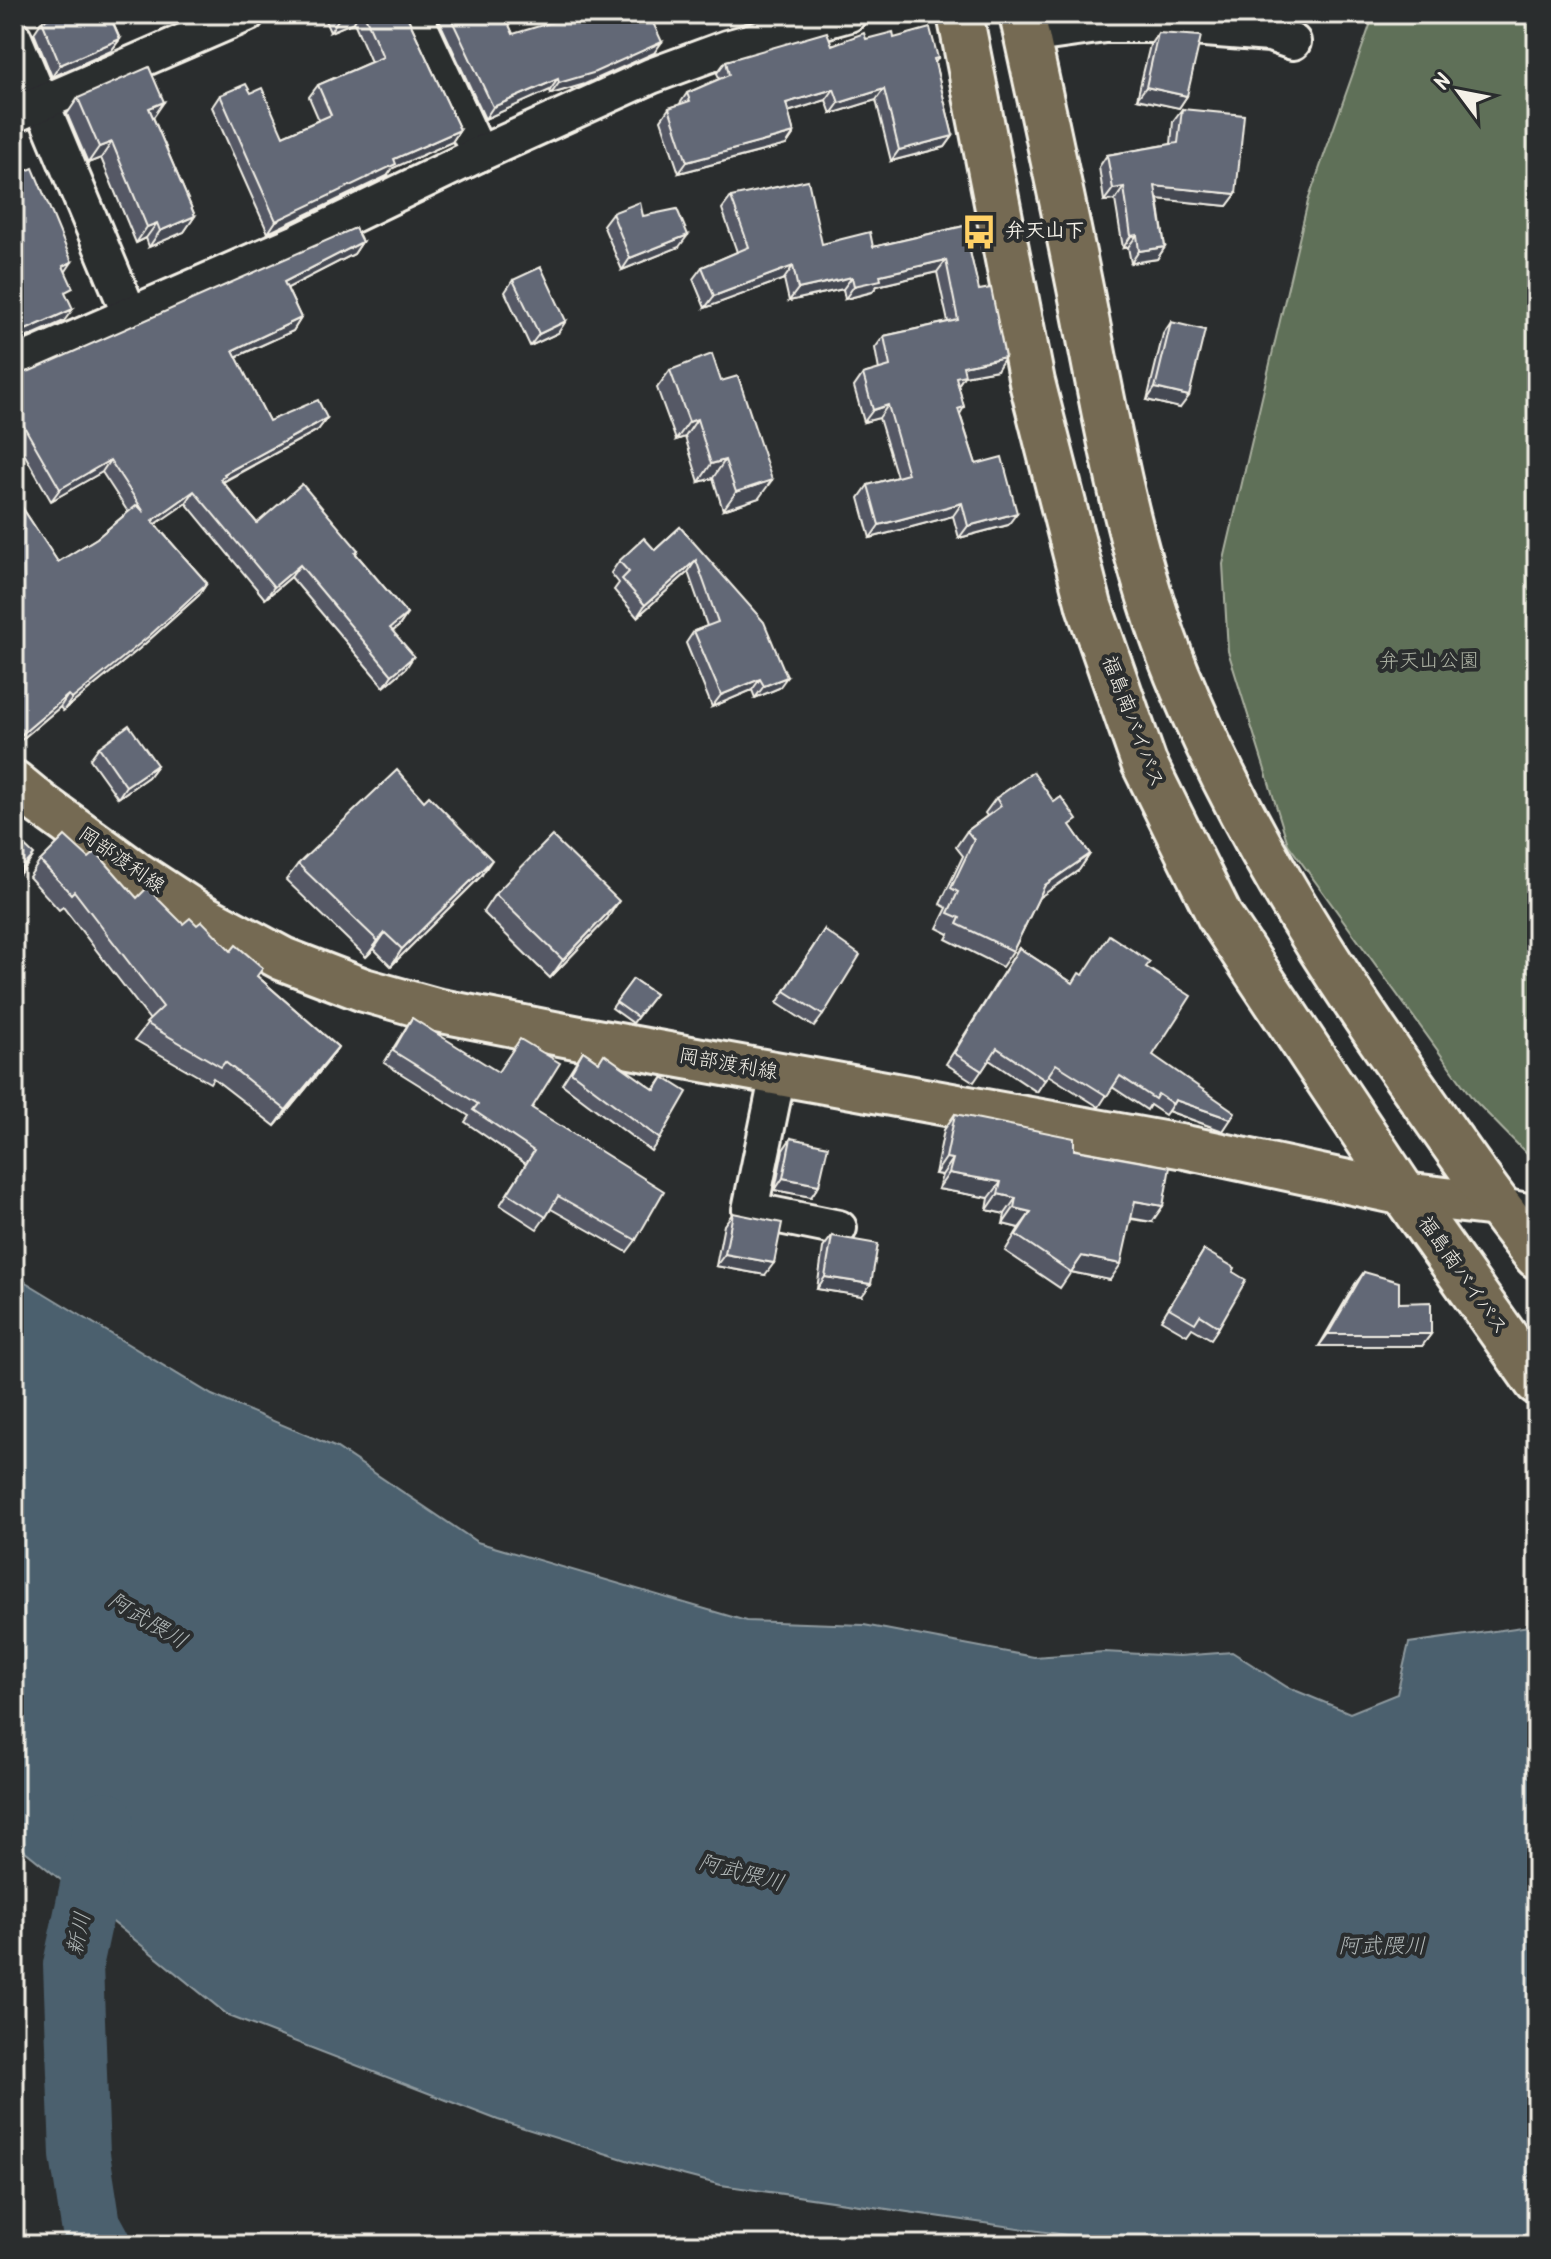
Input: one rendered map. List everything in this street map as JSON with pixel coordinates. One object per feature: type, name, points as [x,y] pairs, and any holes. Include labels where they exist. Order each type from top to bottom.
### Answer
[{"type":"highway","name":"福島南バイパス","points":[[960,14],[1032,382],[1089,606],[1144,763],[1220,917],[1404,1194],[1537,1382]]},
{"type":"highway","points":[[1025,25],[1111,448],[1144,574],[1176,672],[1216,764],[1270,867],[1343,986],[1517,1209],[1537,1256]]},
{"type":"main road","name":"岡部渡利線","points":[[14,782],[124,864],[197,913],[283,959],[337,980],[436,1010],[1170,1144],[1404,1194],[1517,1209]]},
{"type":"street","points":[[28,109],[247,14]]},
{"type":"street","points":[[414,14],[479,154]]},
{"type":"street","points":[[14,365],[297,242],[479,154],[651,76],[727,48],[849,14]]},
{"type":"street","points":[[1025,25],[1153,25],[1258,32],[1293,42]]},
{"type":"street","points":[[14,38],[28,109],[130,315]]},
{"type":"street","points":[[778,1074],[750,1210],[839,1228]]},
{"type":"green space","name":"弁天山公園","points":[[1374,14],[1537,14],[1537,1158],[1529,1156],[1473,1099],[1288,844],[1228,651],[1223,564],[1308,201]]},
{"type":"water","name":"阿武隈川","points":[[14,1275],[212,1395],[337,1448],[477,1542],[746,1621],[864,1625],[1034,1657],[1104,1652],[1179,1656],[1232,1652],[1287,1687],[1350,1713],[1397,1694],[1409,1643],[1537,1625],[1537,2235],[1373,2239],[1094,2239],[721,2185],[633,2162],[498,2120],[229,2016],[14,1842]]},
{"type":"building","points":[[60,14],[109,14],[120,39],[60,65],[42,21]]},
{"type":"building","points":[[335,14],[352,14],[338,20]]},
{"type":"building","points":[[364,14],[406,14],[460,130],[394,159],[396,164],[276,221],[220,95],[246,84],[251,93],[262,88],[283,136],[331,115],[318,85],[383,57]]},
{"type":"building","points":[[449,14],[504,14],[513,34],[579,14],[649,14],[662,42],[593,73],[559,83],[558,79],[493,107]]},
{"type":"building","points":[[930,28],[938,58],[934,59],[953,136],[899,150],[884,89],[839,103],[834,89],[786,103],[794,133],[687,162],[669,108],[690,101],[687,93],[729,75],[726,61],[827,32],[832,45],[864,33],[866,39],[893,32],[894,38]]},
{"type":"building","points":[[1158,33],[1201,36],[1187,96],[1146,87]]},
{"type":"building","points":[[149,67],[164,102],[149,108],[195,216],[160,231],[157,223],[147,227],[112,142],[99,147],[78,98]]},
{"type":"building","points":[[1182,109],[1244,115],[1236,194],[1155,186],[1165,247],[1139,251],[1137,235],[1131,236],[1124,187],[1113,189],[1107,155],[1178,143]]},
{"type":"building","points":[[33,168],[72,262],[63,266],[73,288],[65,292],[73,309],[14,335],[14,176]]},
{"type":"building","points":[[808,180],[822,244],[870,232],[873,247],[964,226],[979,290],[991,288],[1005,357],[963,366],[965,375],[956,377],[964,407],[958,409],[976,464],[1002,457],[1017,513],[968,526],[962,503],[879,525],[868,485],[908,474],[888,405],[873,410],[863,374],[890,366],[884,336],[958,320],[946,260],[880,275],[881,280],[854,286],[852,277],[798,289],[793,266],[714,296],[702,267],[749,247],[731,197]]},
{"type":"building","points":[[640,202],[643,216],[677,209],[688,235],[630,258],[612,213]]},
{"type":"building","points":[[355,228],[362,242],[284,282],[301,318],[233,350],[269,421],[318,400],[327,418],[220,479],[257,523],[302,484],[407,614],[390,628],[414,656],[392,675],[300,565],[274,587],[194,491],[152,521],[207,583],[148,637],[72,699],[68,695],[21,735],[14,726],[14,495],[58,562],[97,538],[137,505],[144,512],[110,460],[60,489],[14,409],[14,370],[21,373],[30,371]]},
{"type":"building","points":[[541,267],[566,321],[539,334],[513,280]]},
{"type":"building","points":[[1171,322],[1205,330],[1189,396],[1155,388]]},
{"type":"building","points":[[712,354],[721,381],[738,376],[772,480],[736,492],[725,460],[711,464],[697,419],[689,422],[670,370]]},
{"type":"building","points":[[680,527],[764,622],[787,677],[764,686],[760,679],[721,695],[694,631],[718,622],[696,560],[645,605],[622,579],[629,572],[619,561],[644,538],[655,550]]},
{"type":"building","points":[[129,725],[157,765],[126,786],[99,747]]},
{"type":"building","points":[[397,770],[424,801],[429,796],[492,860],[402,949],[385,933],[378,941],[298,864]]},
{"type":"building","points":[[1033,772],[1054,802],[1061,797],[1077,820],[1070,825],[1090,854],[1045,885],[1013,951],[957,924],[960,918],[948,913],[958,892],[951,888],[974,840],[967,831],[1001,806],[996,798]]},
{"type":"building","points":[[14,836],[34,855],[14,877]]},
{"type":"building","points":[[65,836],[89,858],[96,852],[137,898],[147,888],[183,924],[190,918],[197,925],[202,921],[231,951],[236,945],[263,968],[257,976],[338,1047],[286,1110],[225,1062],[221,1067],[146,1023],[163,1007],[74,891],[71,894],[40,861]]},
{"type":"building","points":[[552,836],[619,901],[563,960],[495,894]]},
{"type":"building","points":[[824,930],[860,955],[823,1015],[785,991]]},
{"type":"building","points":[[1109,935],[1150,962],[1146,967],[1191,996],[1153,1055],[1235,1112],[1231,1119],[1175,1100],[1173,1104],[1158,1094],[1155,1099],[1120,1076],[1107,1096],[1056,1064],[1045,1080],[997,1048],[982,1071],[954,1053],[1019,948],[1073,983],[1079,973],[1083,975]]},
{"type":"building","points":[[633,979],[655,994],[637,1017],[616,1002]]},
{"type":"building","points":[[412,1018],[498,1072],[520,1039],[560,1063],[532,1108],[664,1191],[636,1240],[558,1196],[546,1217],[508,1193],[534,1151],[473,1110],[478,1104],[393,1051]]},
{"type":"building","points":[[583,1051],[599,1062],[604,1054],[655,1090],[663,1077],[687,1092],[660,1139],[571,1072]]},
{"type":"building","points":[[955,1114],[1074,1138],[1074,1150],[1170,1167],[1163,1206],[1135,1201],[1121,1264],[1082,1256],[1071,1272],[1016,1235],[1031,1212],[1014,1208],[1016,1198],[998,1194],[1001,1182],[949,1173],[953,1159],[946,1158]]},
{"type":"building","points":[[791,1138],[828,1146],[819,1185],[783,1178]]},
{"type":"building","points":[[733,1213],[782,1223],[774,1263],[725,1254]]},
{"type":"building","points":[[832,1236],[878,1244],[871,1284],[825,1277]]},
{"type":"building","points":[[1204,1250],[1235,1268],[1233,1272],[1246,1280],[1219,1327],[1200,1315],[1195,1323],[1169,1308]]},
{"type":"building","points":[[1364,1272],[1399,1282],[1399,1303],[1431,1302],[1431,1334],[1328,1334]]},
{"type":"waterway","name":"新川","points":[[102,2245],[91,2225],[80,2155],[73,1965],[104,1821]]},
{"type":"place","name":"弁天山下","points":[[979,232]]}]
